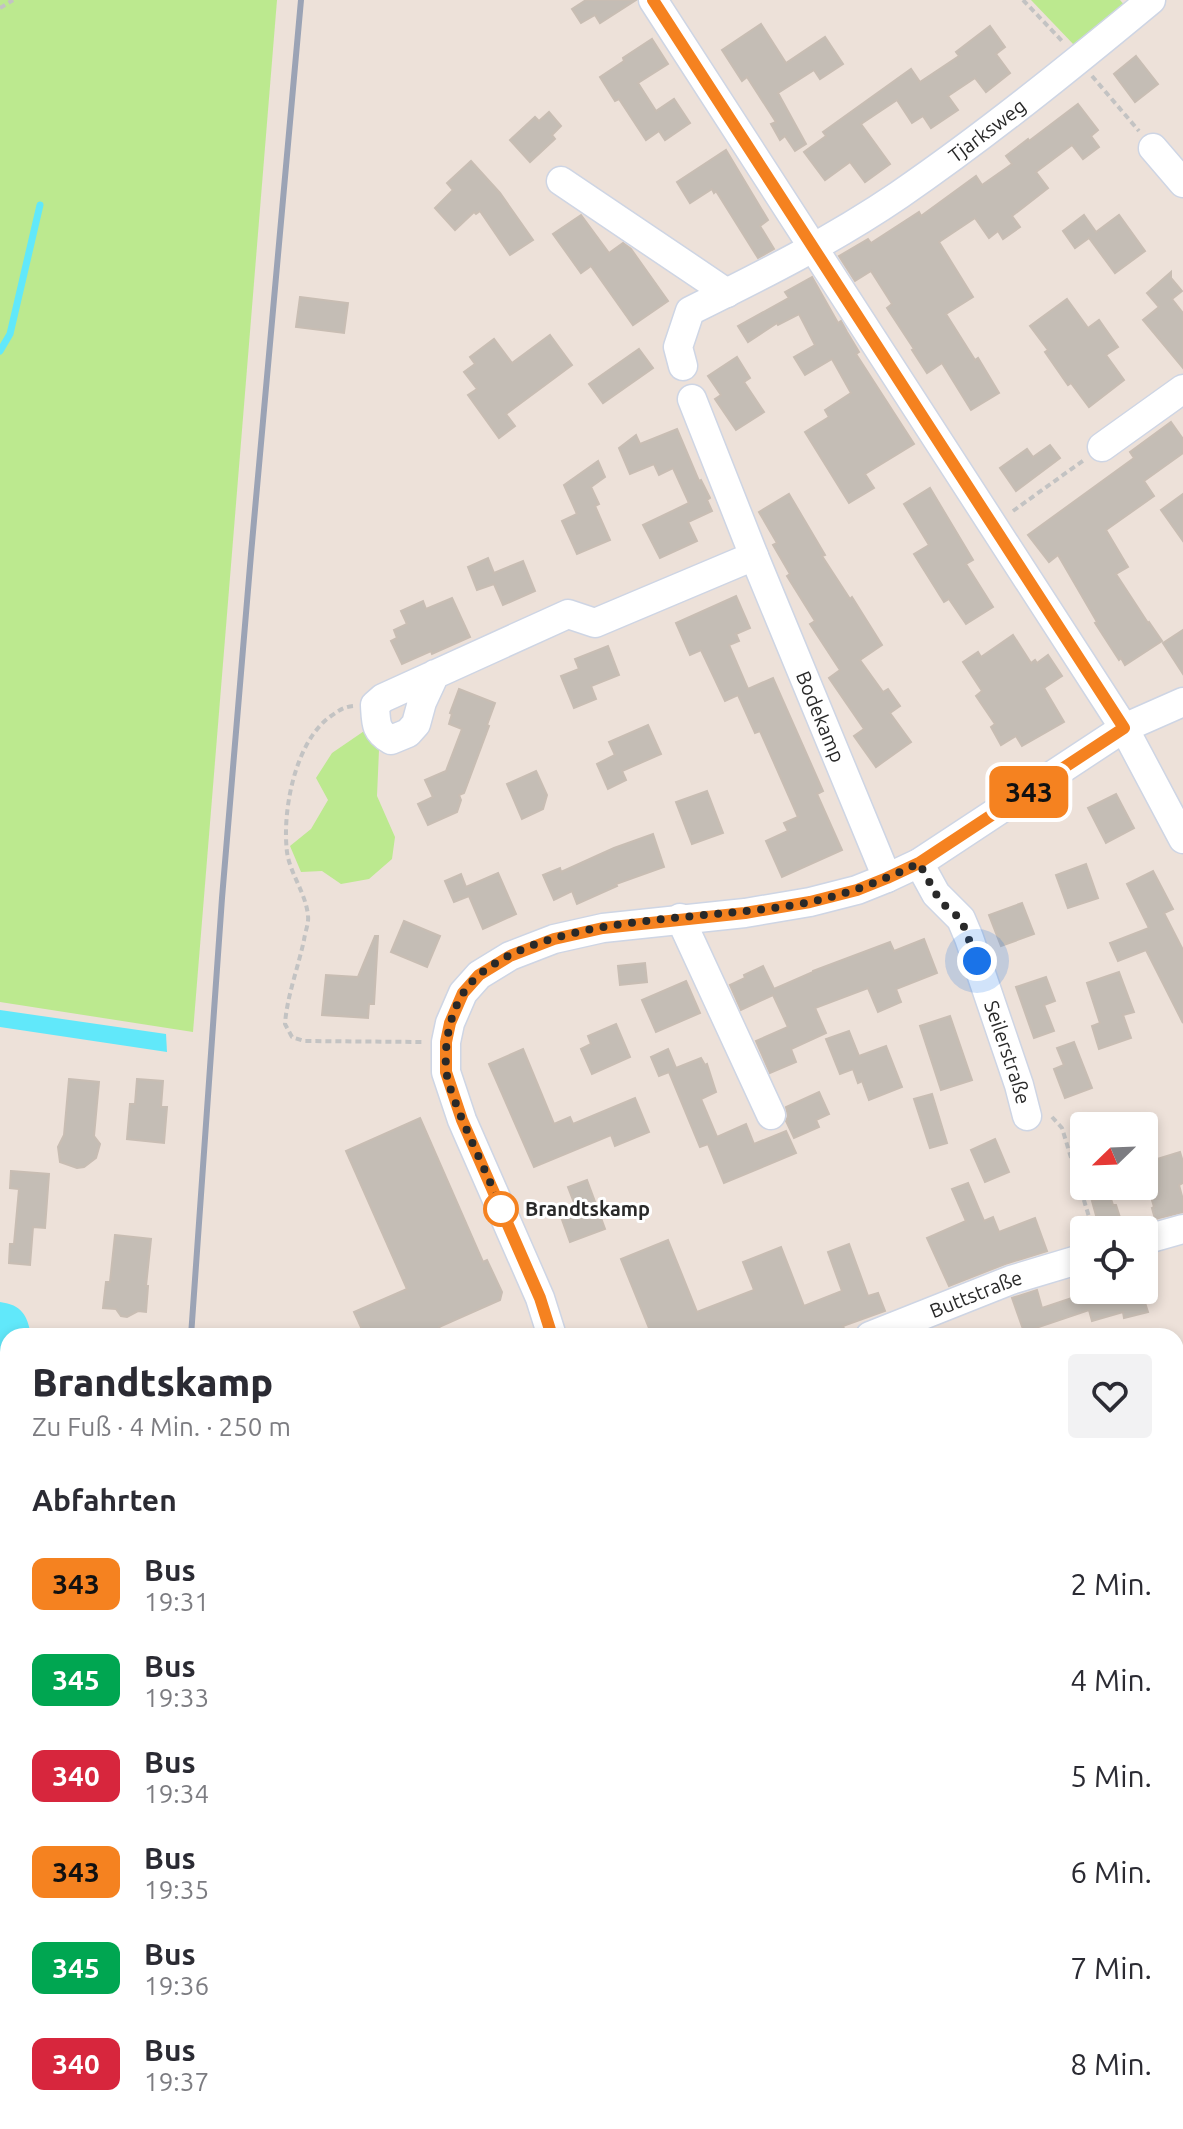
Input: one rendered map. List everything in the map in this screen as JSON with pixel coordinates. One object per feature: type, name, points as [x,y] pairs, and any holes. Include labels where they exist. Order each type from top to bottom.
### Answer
[{"type":"street","points":[[653,0],[1124,728],[1183,839]]},
{"type":"street","name":"Tjarksweg","points":[[683,366],[678,347],[690,311],[814,247],[897,196],[1079,61],[1151,0]]},
{"type":"street","points":[[1153,148],[1183,183]]},
{"type":"street","points":[[561,181],[727,293]]},
{"type":"street","points":[[1102,447],[1183,389]]},
{"type":"street","name":"Bodekamp","points":[[692,399],[887,878]]},
{"type":"street","points":[[435,674],[416,724],[408,733],[391,740],[381,735],[375,721],[375,705],[383,698],[435,674],[568,614],[595,623],[754,556]]},
{"type":"street","points":[[549,1328],[540,1298],[446,1072],[446,1042],[450,1023],[463,993],[479,975],[510,956],[579,933],[680,918],[745,913],[857,890],[919,863],[1124,728],[1183,702]]},
{"type":"street","name":"Seilerstraße","points":[[919,863],[936,894],[961,919],[1027,1116]]},
{"type":"street","points":[[680,918],[771,1115]]},
{"type":"street","points":[[1158,1236],[1183,1229]]},
{"type":"street","name":"Buttstraße","points":[[890,1328],[1011,1280],[1070,1262]]},
{"type":"path","points":[[0,8],[13,0]]},
{"type":"path","points":[[1023,0],[1153,148]]},
{"type":"path","points":[[995,526],[1102,447]]},
{"type":"path","points":[[375,705],[345,707],[326,719],[309,739],[296,770],[286,831],[288,856],[304,895],[309,918],[285,1024],[292,1037],[304,1041],[446,1042]]},
{"type":"path","name":"Seilerstraße","points":[[1027,1116],[1050,1116],[1062,1128],[1089,1216]]},
{"type":"green space","points":[[0,0],[277,0],[193,1032],[0,1002]]},
{"type":"green space","points":[[1031,0],[1120,0],[1126,7],[1075,46]]},
{"type":"green space","points":[[370,727],[379,750],[377,796],[395,837],[392,859],[369,879],[341,884],[322,871],[301,872],[290,846],[311,829],[328,800],[316,778],[332,753]]},
{"type":"water","points":[[0,1010],[166,1034],[167,1052],[0,1027]]},
{"type":"water","points":[[0,1302],[18,1308],[29,1328],[0,1328]]},
{"type":"building","points":[[586,0],[636,0],[600,23],[595,15],[581,23],[572,9]]},
{"type":"building","points":[[761,24],[786,63],[825,37],[843,64],[820,79],[814,70],[778,93],[806,144],[795,151],[785,136],[780,140],[771,124],[776,122],[747,77],[742,81],[722,50]]},
{"type":"building","points":[[990,26],[1005,47],[996,54],[1010,73],[986,92],[975,78],[948,96],[958,110],[931,128],[923,116],[912,123],[897,100],[861,124],[890,164],[865,182],[850,162],[825,180],[804,152],[826,136],[823,132],[911,69],[920,82],[959,56],[956,52]]},
{"type":"building","points":[[652,39],[668,64],[638,83],[656,111],[674,99],[690,123],[665,140],[659,131],[646,140],[600,77]]},
{"type":"building","points":[[1136,56],[1158,84],[1135,102],[1114,74]]},
{"type":"building","points":[[1078,104],[1098,130],[1091,136],[1099,147],[1083,159],[1072,145],[1036,172],[1048,188],[1012,216],[1020,227],[1003,239],[998,231],[989,238],[975,218],[939,242],[973,297],[946,314],[999,393],[971,410],[942,363],[927,373],[887,308],[892,304],[871,271],[855,281],[839,256],[868,239],[871,243],[919,212],[921,216],[976,176],[982,185],[1012,164],[1006,156]]},
{"type":"building","points":[[549,112],[561,126],[552,135],[555,139],[530,162],[510,140],[535,117],[539,121]]},
{"type":"building","points":[[726,150],[768,220],[760,226],[774,249],[758,258],[716,191],[714,193],[712,189],[690,203],[677,182]]},
{"type":"building","points":[[471,161],[500,193],[533,240],[510,255],[480,211],[474,212],[455,230],[435,208],[453,190],[447,183]]},
{"type":"building","points":[[581,215],[609,253],[623,243],[631,249],[668,301],[633,325],[591,266],[581,273],[553,234]]},
{"type":"building","points":[[1084,215],[1096,232],[1119,215],[1145,251],[1115,273],[1089,238],[1075,248],[1063,231]]},
{"type":"building","points":[[1171,272],[1171,278],[1182,291],[1172,299],[1183,313],[1183,368],[1143,320],[1159,307],[1147,293]]},
{"type":"building","points":[[812,277],[859,352],[856,354],[914,444],[865,474],[874,488],[849,503],[805,432],[829,417],[825,410],[851,393],[832,359],[805,375],[794,357],[815,345],[799,314],[777,323],[748,342],[738,326],[789,298],[785,292]]},
{"type":"building","points":[[300,297],[348,303],[344,333],[296,327]]},
{"type":"building","points":[[1067,299],[1088,328],[1099,320],[1118,347],[1106,355],[1124,380],[1089,407],[1071,383],[1068,385],[1030,326]]},
{"type":"building","points":[[550,335],[572,365],[506,414],[515,426],[499,438],[468,395],[477,389],[464,372],[475,364],[470,357],[494,339],[512,363]]},
{"type":"building","points":[[639,349],[653,368],[603,403],[589,384]]},
{"type":"building","points":[[737,357],[750,378],[744,382],[764,412],[736,430],[715,399],[721,395],[708,376]]},
{"type":"building","points":[[1171,422],[1183,439],[1183,453],[1144,481],[1154,496],[1106,530],[1128,567],[1116,574],[1162,641],[1125,665],[1095,623],[1058,555],[1049,562],[1028,535],[1134,458],[1130,452]]},
{"type":"building","points":[[677,429],[699,481],[710,498],[707,500],[712,511],[688,522],[697,541],[660,558],[643,525],[689,503],[673,468],[659,475],[654,464],[630,474],[619,448],[636,435],[640,444]]},
{"type":"building","points":[[1050,445],[1060,458],[1016,491],[1000,468],[1027,449],[1033,457]]},
{"type":"building","points":[[598,461],[605,477],[591,487],[599,504],[595,506],[610,540],[577,554],[562,521],[577,514],[564,485]]},
{"type":"building","points":[[930,488],[973,560],[966,564],[993,607],[966,624],[949,599],[944,602],[914,554],[929,545],[904,504]]},
{"type":"building","points":[[789,494],[825,555],[822,556],[882,645],[860,660],[883,692],[888,689],[900,706],[890,713],[911,742],[876,767],[854,736],[864,729],[829,678],[840,670],[810,624],[815,621],[787,576],[790,574],[773,545],[777,543],[759,512]]},
{"type":"building","points":[[1183,494],[1183,541],[1161,510]]},
{"type":"building","points":[[488,558],[494,573],[523,561],[535,591],[503,605],[494,584],[477,590],[468,567]]},
{"type":"building","points":[[736,596],[750,628],[736,634],[739,641],[729,645],[748,689],[773,678],[823,791],[817,794],[842,850],[782,877],[766,841],[788,831],[784,823],[798,817],[760,731],[755,733],[738,695],[725,701],[701,650],[690,655],[676,623]]},
{"type":"building","points":[[452,598],[470,637],[402,664],[391,641],[397,638],[394,630],[407,624],[401,611],[423,601],[426,609]]},
{"type":"building","points":[[1183,630],[1183,674],[1163,643]]},
{"type":"building","points":[[1013,635],[1031,663],[1035,660],[1037,663],[1048,655],[1062,676],[1044,688],[1064,722],[1022,746],[1016,736],[1001,745],[991,727],[995,724],[976,696],[982,691],[963,662],[978,652],[981,657]]},
{"type":"building","points":[[608,646],[619,675],[591,686],[596,699],[574,708],[561,676],[579,669],[575,659]]},
{"type":"building","points":[[459,689],[495,703],[464,793],[459,795],[461,800],[457,812],[428,825],[418,804],[433,797],[425,780],[446,771],[462,729],[449,724]]},
{"type":"building","points":[[648,725],[661,754],[622,771],[626,780],[608,789],[597,764],[615,755],[609,742]]},
{"type":"building","points":[[536,771],[547,795],[543,809],[522,819],[507,784]]},
{"type":"building","points":[[707,791],[723,833],[692,844],[676,802]]},
{"type":"building","points":[[1116,794],[1134,828],[1106,843],[1088,808]]},
{"type":"building","points":[[653,834],[664,867],[616,884],[577,904],[572,891],[554,900],[543,875],[560,868],[561,872]]},
{"type":"building","points":[[1086,864],[1098,898],[1068,908],[1056,875]]},
{"type":"building","points":[[1153,871],[1173,909],[1164,913],[1183,950],[1183,1023],[1146,950],[1118,961],[1110,943],[1149,928],[1127,884]]},
{"type":"building","points":[[498,873],[516,914],[483,929],[469,896],[454,902],[445,881],[461,874],[466,887]]},
{"type":"building","points":[[1022,903],[1034,934],[1001,946],[989,915]]},
{"type":"building","points":[[404,921],[440,936],[427,967],[391,952]]},
{"type":"building","points":[[375,936],[378,936],[374,1004],[369,1004],[368,1018],[322,1015],[326,975],[358,977]]},
{"type":"building","points":[[924,939],[937,973],[896,989],[901,1002],[878,1012],[868,988],[815,1008],[826,1033],[791,1049],[796,1062],[770,1073],[756,1041],[788,1027],[773,995],[741,1010],[730,985],[763,966],[774,989],[890,942],[894,951]]},
{"type":"building","points":[[645,963],[647,982],[620,985],[618,966]]},
{"type":"building","points":[[1119,972],[1134,1012],[1123,1015],[1131,1038],[1099,1049],[1092,1026],[1100,1023],[1087,983]]},
{"type":"building","points":[[1046,977],[1055,1001],[1044,1005],[1054,1031],[1034,1038],[1016,987]]},
{"type":"building","points":[[686,981],[700,1013],[656,1032],[642,1000]]},
{"type":"building","points":[[950,1016],[972,1080],[941,1090],[920,1026]]},
{"type":"building","points":[[616,1024],[630,1057],[592,1074],[581,1049],[591,1044],[588,1036]]},
{"type":"building","points":[[849,1031],[859,1056],[886,1046],[902,1087],[869,1100],[862,1081],[858,1083],[853,1069],[840,1074],[826,1039]]},
{"type":"building","points":[[1074,1042],[1092,1088],[1065,1098],[1054,1069],[1064,1065],[1057,1048]]},
{"type":"building","points":[[523,1049],[554,1124],[570,1117],[573,1124],[635,1098],[649,1132],[615,1146],[611,1135],[534,1167],[489,1064]]},
{"type":"building","points":[[668,1049],[676,1068],[701,1058],[707,1064],[716,1092],[701,1099],[717,1137],[746,1124],[754,1144],[786,1131],[796,1153],[724,1183],[708,1144],[700,1147],[669,1072],[659,1076],[651,1057]]},
{"type":"building","points":[[69,1079],[99,1082],[94,1136],[100,1144],[96,1158],[77,1168],[60,1162],[58,1147],[64,1135]]},
{"type":"building","points":[[137,1079],[163,1081],[161,1107],[167,1107],[164,1143],[127,1139],[130,1104],[135,1104]]},
{"type":"building","points":[[819,1092],[829,1114],[816,1120],[819,1127],[794,1138],[786,1121],[786,1107]]},
{"type":"building","points":[[932,1094],[947,1143],[930,1148],[914,1099]]},
{"type":"building","points":[[420,1118],[483,1262],[487,1260],[502,1292],[500,1300],[439,1328],[361,1328],[354,1312],[407,1289],[346,1151]]},
{"type":"building","points":[[995,1139],[1009,1172],[985,1182],[971,1150]]},
{"type":"building","points":[[1180,1152],[1183,1183],[1179,1185],[1183,1212],[1158,1218],[1154,1216],[1152,1200],[1158,1200],[1158,1159]]},
{"type":"building","points":[[11,1171],[49,1174],[45,1228],[33,1227],[30,1265],[9,1263],[10,1244],[14,1244],[19,1189],[10,1188]]},
{"type":"building","points":[[587,1180],[605,1229],[570,1242],[560,1214],[576,1208],[568,1187]]},
{"type":"building","points":[[968,1183],[984,1221],[993,1217],[999,1232],[1035,1218],[1047,1251],[949,1286],[927,1238],[966,1221],[952,1189]]},
{"type":"building","points":[[1111,1200],[1120,1216],[1096,1216],[1092,1201]]},
{"type":"building","points":[[115,1235],[151,1239],[146,1312],[138,1311],[127,1317],[121,1316],[116,1309],[103,1308],[106,1282],[110,1282]]},
{"type":"building","points":[[668,1240],[697,1312],[754,1290],[743,1262],[781,1247],[804,1306],[842,1291],[828,1252],[849,1244],[868,1296],[878,1293],[885,1311],[844,1328],[649,1328],[621,1259]]},
{"type":"building","points":[[1037,1290],[1042,1308],[1070,1299],[1070,1304],[1145,1304],[1148,1312],[1124,1318],[1123,1312],[1092,1321],[1089,1310],[1036,1328],[1023,1328],[1012,1298]]},
{"type":"waterway","points":[[0,351],[10,334],[40,205]]},
{"type":"railway","points":[[192,1328],[222,898],[301,0]]},
{"type":"bus line","name":"343","points":[[549,1328],[540,1298],[462,1120],[446,1072],[446,1042],[450,1023],[463,993],[479,975],[510,956],[554,939],[603,928],[745,913],[857,890],[919,863],[1124,728],[653,0]]},
{"type":"place","name":"Brandtskamp","points":[[501,1209]]},
{"type":"route","points":[[501,1209],[453,1095],[446,1072],[446,1042],[450,1023],[463,993],[479,975],[510,956],[554,939],[603,928],[745,913],[810,902],[857,890],[919,863],[936,894],[961,919],[977,961]]}]
